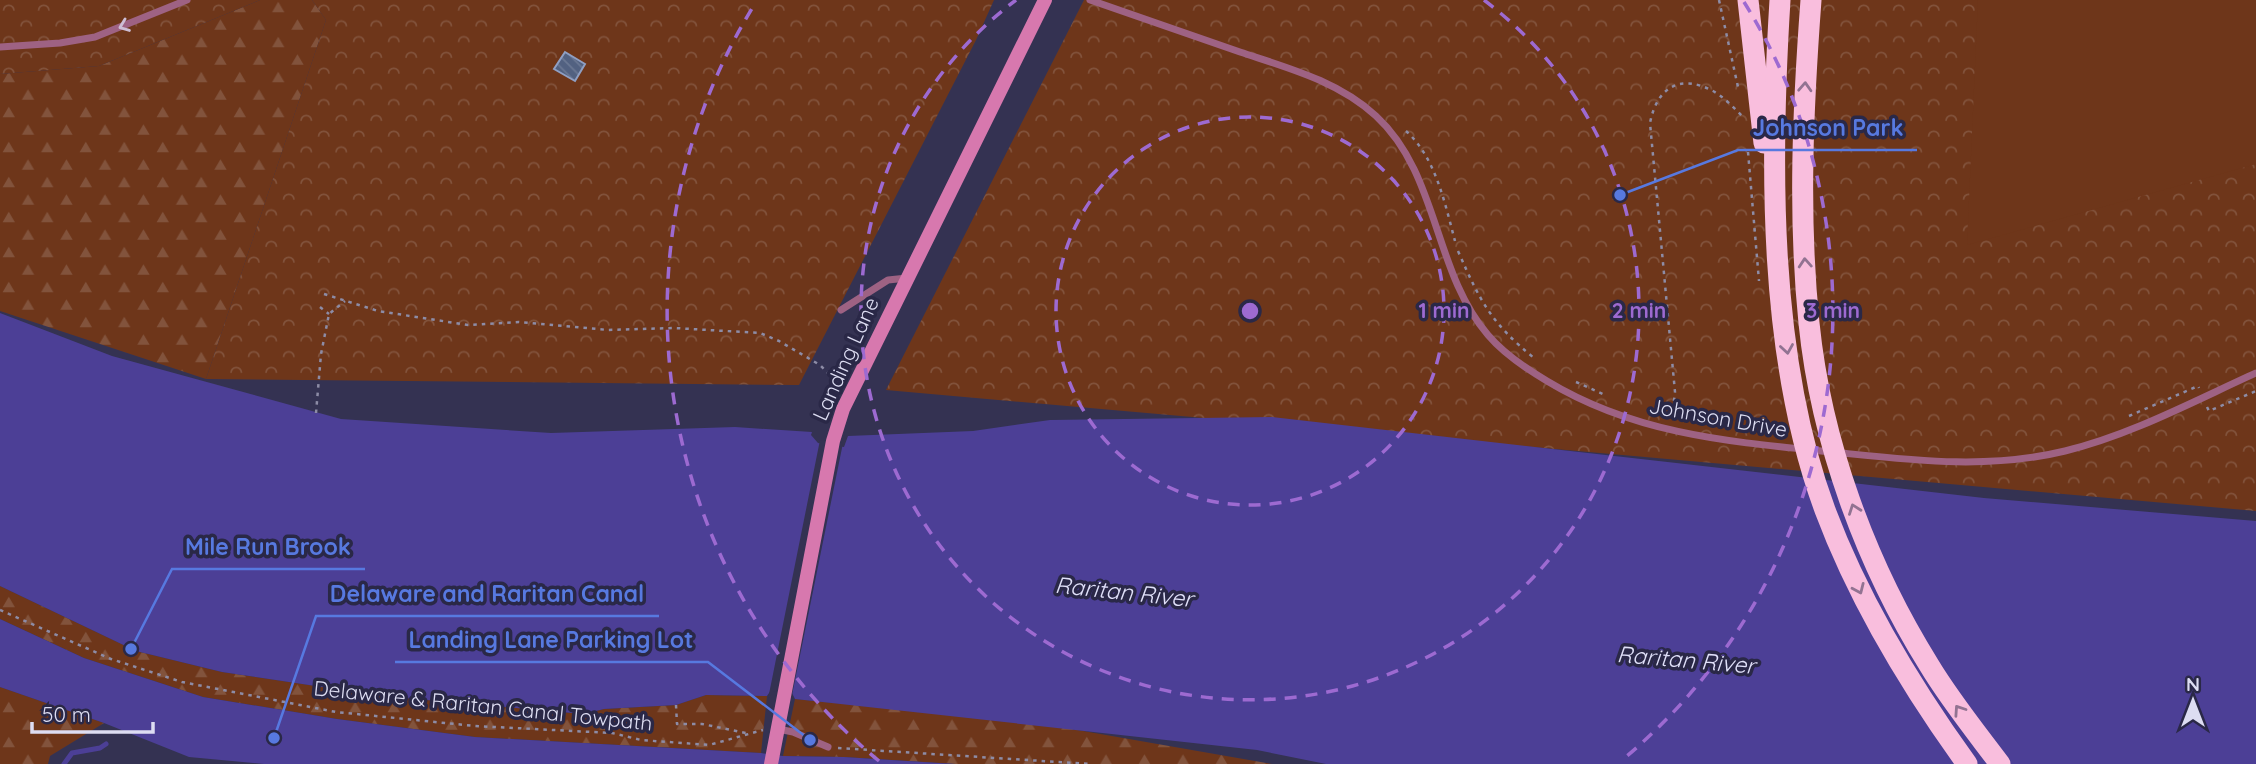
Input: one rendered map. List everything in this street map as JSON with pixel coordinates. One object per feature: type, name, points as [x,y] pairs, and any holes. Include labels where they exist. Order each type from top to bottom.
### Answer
[{"type":"highway","points":[[1748,0],[1770,139],[1783,326],[1807,450],[1825,509],[1867,606],[1924,705],[1967,764]]},
{"type":"highway","points":[[1770,139],[1780,0]]},
{"type":"highway","points":[[1811,0],[1804,88],[1803,240],[1809,324],[1819,388],[1830,434],[1854,511],[1887,588],[1929,665],[2000,764]]},
{"type":"street","name":"Landing Lane","points":[[771,764],[773,731],[781,705],[833,441],[854,383],[1045,0]]},
{"type":"lane","points":[[0,47],[60,43],[95,37],[187,0]]},
{"type":"lane","name":"Johnson Drive","points":[[1090,0],[1325,82],[1365,107],[1389,129],[1411,162],[1464,301],[1489,336],[1524,367],[1558,388],[1638,422],[1711,439],[1796,449],[1947,463],[2011,461],[2066,451],[2111,437],[2256,373]]},
{"type":"lane","points":[[841,310],[888,280],[906,278]]},
{"type":"lane","points":[[773,731],[793,732],[828,747]]},
{"type":"path","points":[[1719,0],[1734,69]]},
{"type":"path","points":[[1672,418],[1675,392],[1650,123],[1654,104],[1666,90],[1682,83],[1699,85],[1716,93],[1744,118]]},
{"type":"path","points":[[1401,127],[1424,155],[1440,185],[1456,245],[1477,295],[1510,338],[1535,359]]},
{"type":"path","points":[[324,294],[401,316],[468,326],[519,322],[608,330],[674,328],[761,333],[840,379]]},
{"type":"path","points":[[316,413],[321,354],[328,314],[345,301]]},
{"type":"path","points":[[320,307],[328,314]]},
{"type":"path","points":[[1574,381],[1609,397]]},
{"type":"path","points":[[2125,418],[2197,386]]},
{"type":"path","points":[[2209,411],[2256,391]]},
{"type":"path","name":"Delaware & Raritan Canal Towpath","points":[[0,610],[111,659],[182,682],[335,712],[475,726],[612,733],[641,740],[709,745],[716,745],[746,733],[773,731]]},
{"type":"path","points":[[676,705],[677,723],[702,724],[746,733]]},
{"type":"path","points":[[828,747],[1090,764]]},
{"type":"path","points":[[844,757],[845,749]]},
{"type":"green space","points":[[0,0],[260,0],[99,66],[0,74]]},
{"type":"green space","points":[[260,0],[312,0],[326,20],[206,379],[0,311],[0,74],[99,66]]},
{"type":"green space","points":[[312,0],[994,0],[799,385],[206,379],[326,20]]},
{"type":"green space","points":[[1084,0],[2256,0],[2256,511],[886,390]]},
{"type":"green space","points":[[1978,0],[2256,0],[2256,164],[1967,245]]},
{"type":"green space","points":[[0,586],[136,651],[222,672],[382,696],[584,714],[604,709],[676,705],[706,695],[767,696],[761,753],[475,737],[337,719],[203,697],[84,658],[0,619]]},
{"type":"green space","points":[[0,687],[104,723],[50,756],[48,764],[0,764]]},
{"type":"green space","points":[[795,699],[1043,724],[1272,764],[956,764],[783,756]]},
{"type":"water","name":"Raritan River","points":[[0,313],[112,356],[341,419],[551,433],[735,427],[812,432],[811,435],[818,443],[844,447],[848,436],[973,431],[1050,420],[1272,417],[1984,498],[2256,521],[2256,764],[1326,764],[1257,750],[795,699],[790,689],[773,687],[767,696],[706,695],[676,705],[604,709],[584,714],[382,696],[222,672],[136,651],[0,586]]},
{"type":"water","points":[[0,619],[84,658],[203,697],[337,719],[475,737],[955,764],[264,764],[189,757],[104,723],[0,687]]},
{"type":"pier","points":[[820,440],[843,443],[791,700],[788,692],[774,691],[768,699]]},
{"type":"building","points":[[565,52],[585,64],[575,81],[554,69]]},
{"type":"waterway","points":[[64,764],[72,753],[100,748],[106,744]]},
{"type":"place","name":"Johnson Park","points":[[1620,195]]},
{"type":"place","name":"Mile Run Brook","points":[[131,649]]},
{"type":"place","name":"Delaware and Raritan Canal","points":[[274,738]]},
{"type":"place","name":"Landing Lane Parking Lot","points":[[810,740]]}]
